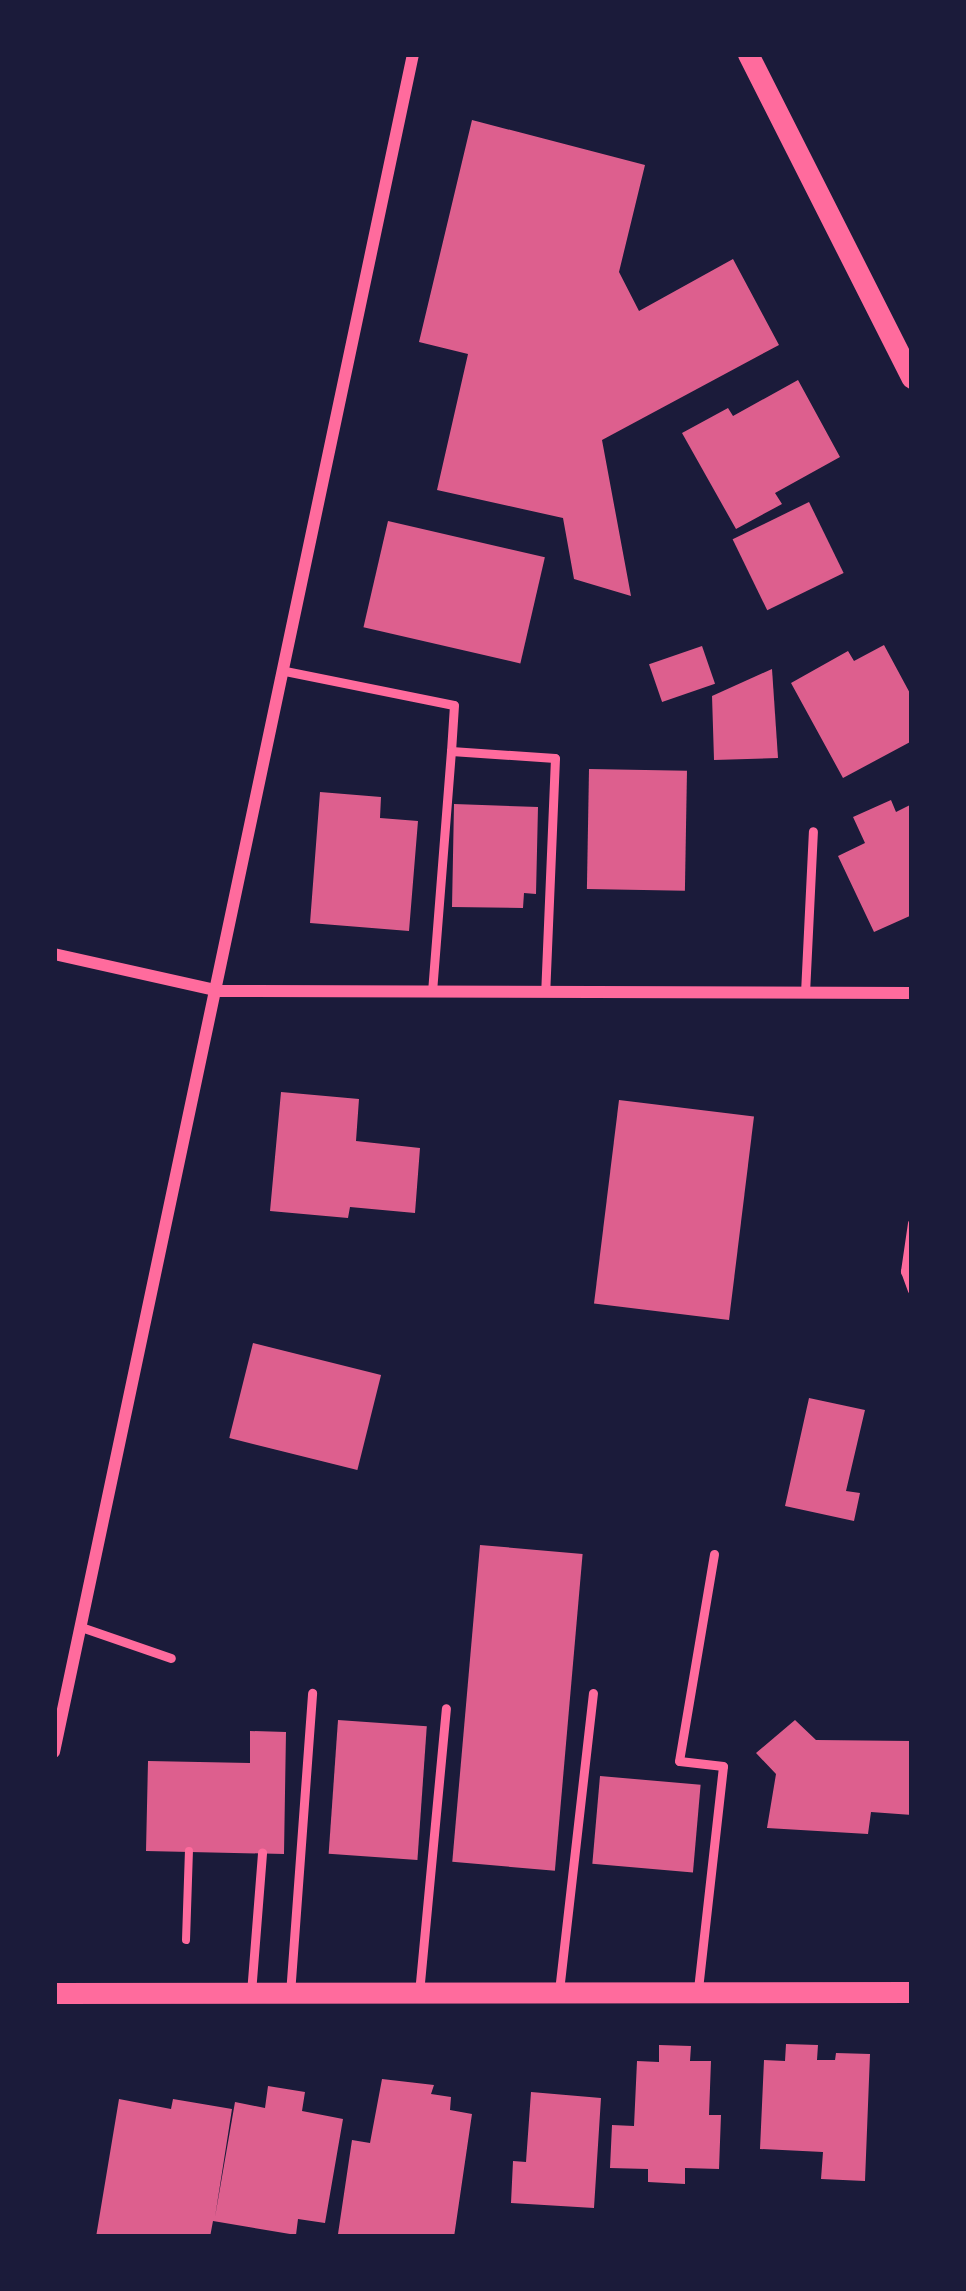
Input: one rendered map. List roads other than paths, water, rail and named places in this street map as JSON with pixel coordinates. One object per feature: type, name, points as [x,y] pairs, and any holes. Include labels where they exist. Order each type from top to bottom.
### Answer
[{"type":"street","points":[[55,1746],[219,991],[413,54]]},
{"type":"street","points":[[748,54],[912,378]]},
{"type":"street","points":[[54,954],[219,991],[912,993]]},
{"type":"street","points":[[54,1993],[912,1992]]},
{"type":"lane","points":[[285,671],[454,705],[432,992]]},
{"type":"lane","points":[[451,751],[555,758],[544,992]]},
{"type":"lane","points":[[805,993],[813,831]]},
{"type":"lane","points":[[912,1223],[904,1271],[912,1289]]},
{"type":"lane","points":[[698,1989],[723,1766],[679,1761],[713,1554]]},
{"type":"lane","points":[[81,1628],[171,1658]]},
{"type":"lane","points":[[290,1994],[313,1693]]},
{"type":"lane","points":[[559,1991],[593,1693]]},
{"type":"lane","points":[[419,1993],[446,1708]]},
{"type":"lane","points":[[251,1994],[262,1852]]}]
